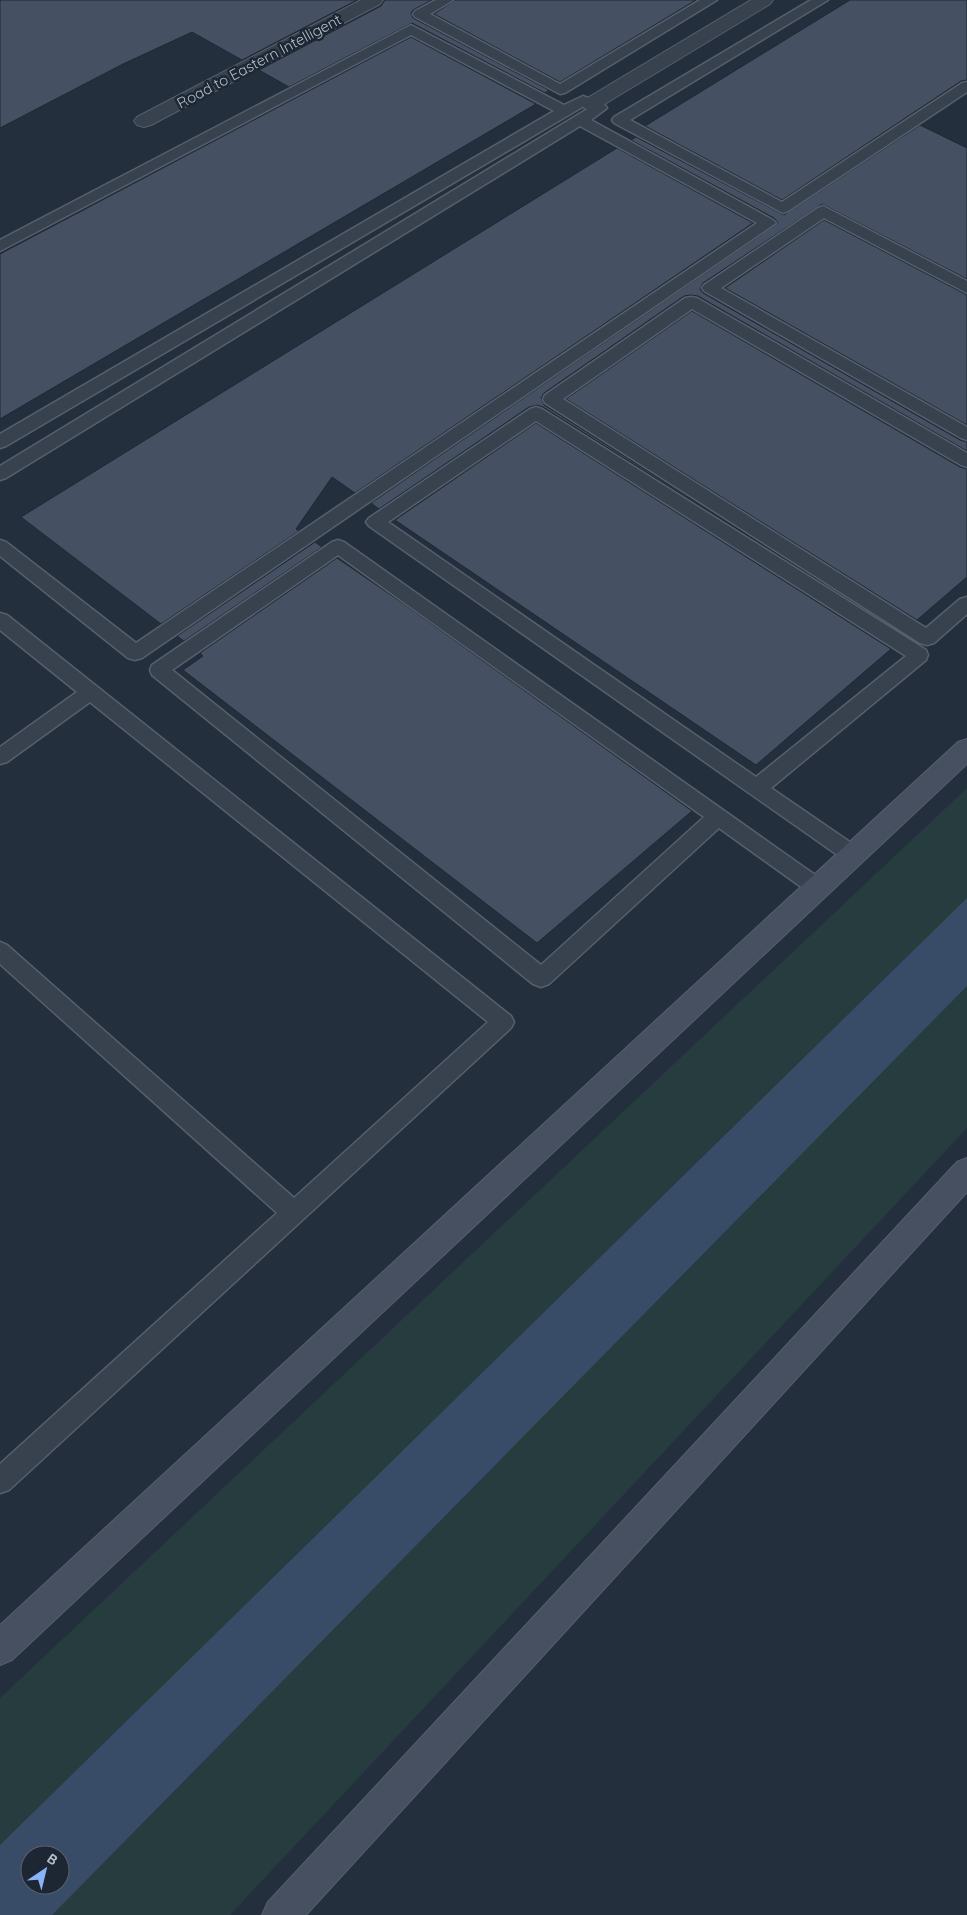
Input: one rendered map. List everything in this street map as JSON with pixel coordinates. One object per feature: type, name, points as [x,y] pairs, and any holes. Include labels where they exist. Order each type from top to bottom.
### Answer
[{"type":"main road","points":[[0,1648],[967,749]]},
{"type":"main road","points":[[282,1915],[967,1171]]},
{"type":"street","name":"Road to Eastern Intelligent","points":[[144,121],[374,0]]},
{"type":"street","points":[[591,104],[764,0]]},
{"type":"lane","points":[[446,0],[420,14],[560,90],[710,0]]},
{"type":"lane","points":[[820,0],[620,120],[783,208],[967,86]]},
{"type":"lane","points":[[0,246],[411,30],[565,111]]},
{"type":"lane","points":[[0,442],[583,100],[600,108],[0,474]]},
{"type":"lane","points":[[0,546],[135,653],[768,223],[580,120]]},
{"type":"lane","points":[[967,288],[823,211],[710,288],[967,434]]},
{"type":"lane","points":[[967,461],[691,302],[551,399],[927,638],[967,604]]},
{"type":"lane","points":[[757,788],[919,655],[536,412],[375,522],[853,855]]},
{"type":"lane","points":[[719,816],[541,978],[158,670],[338,546],[719,816],[818,888]]},
{"type":"lane","points":[[0,620],[503,1022],[0,1481]]},
{"type":"lane","points":[[0,757],[90,692]]},
{"type":"lane","points":[[0,951],[294,1212]]},
{"type":"green space","points":[[967,788],[967,1128],[230,1915],[0,1915],[0,1698]]},
{"type":"water","points":[[967,898],[967,986],[52,1915],[0,1915],[0,1845]]},
{"type":"building","points":[[0,0],[357,0],[242,60],[192,32],[123,64],[0,128]]},
{"type":"building","points":[[385,0],[432,0],[413,10],[411,13],[413,18],[549,90],[545,93],[412,23],[289,87],[259,70],[381,6]]},
{"type":"building","points":[[455,0],[696,0],[560,82],[434,14]]},
{"type":"building","points":[[850,0],[967,0],[967,80],[961,81],[782,200],[645,126]]},
{"type":"building","points":[[411,37],[536,104],[0,419],[0,254]]},
{"type":"building","points":[[920,125],[967,148],[967,279],[822,204],[703,283],[700,289],[703,293],[960,440],[967,442],[967,451],[698,296],[691,295],[684,296],[544,393],[541,398],[544,405],[823,583],[537,405],[529,407],[379,509],[371,503],[778,223],[774,218],[631,140],[636,137],[784,215]]},
{"type":"building","points":[[617,148],[753,223],[355,493],[332,477],[296,529],[299,531],[161,624],[21,517]]},
{"type":"building","points":[[824,220],[967,295],[967,425],[725,288]]},
{"type":"building","points":[[692,311],[960,467],[967,469],[967,577],[917,620],[566,399]]},
{"type":"building","points":[[536,423],[891,649],[756,765],[395,520]]},
{"type":"building","points":[[315,542],[322,547],[184,641],[177,636]]},
{"type":"building","points":[[337,558],[692,811],[537,943],[183,670],[203,656],[200,653]]}]
